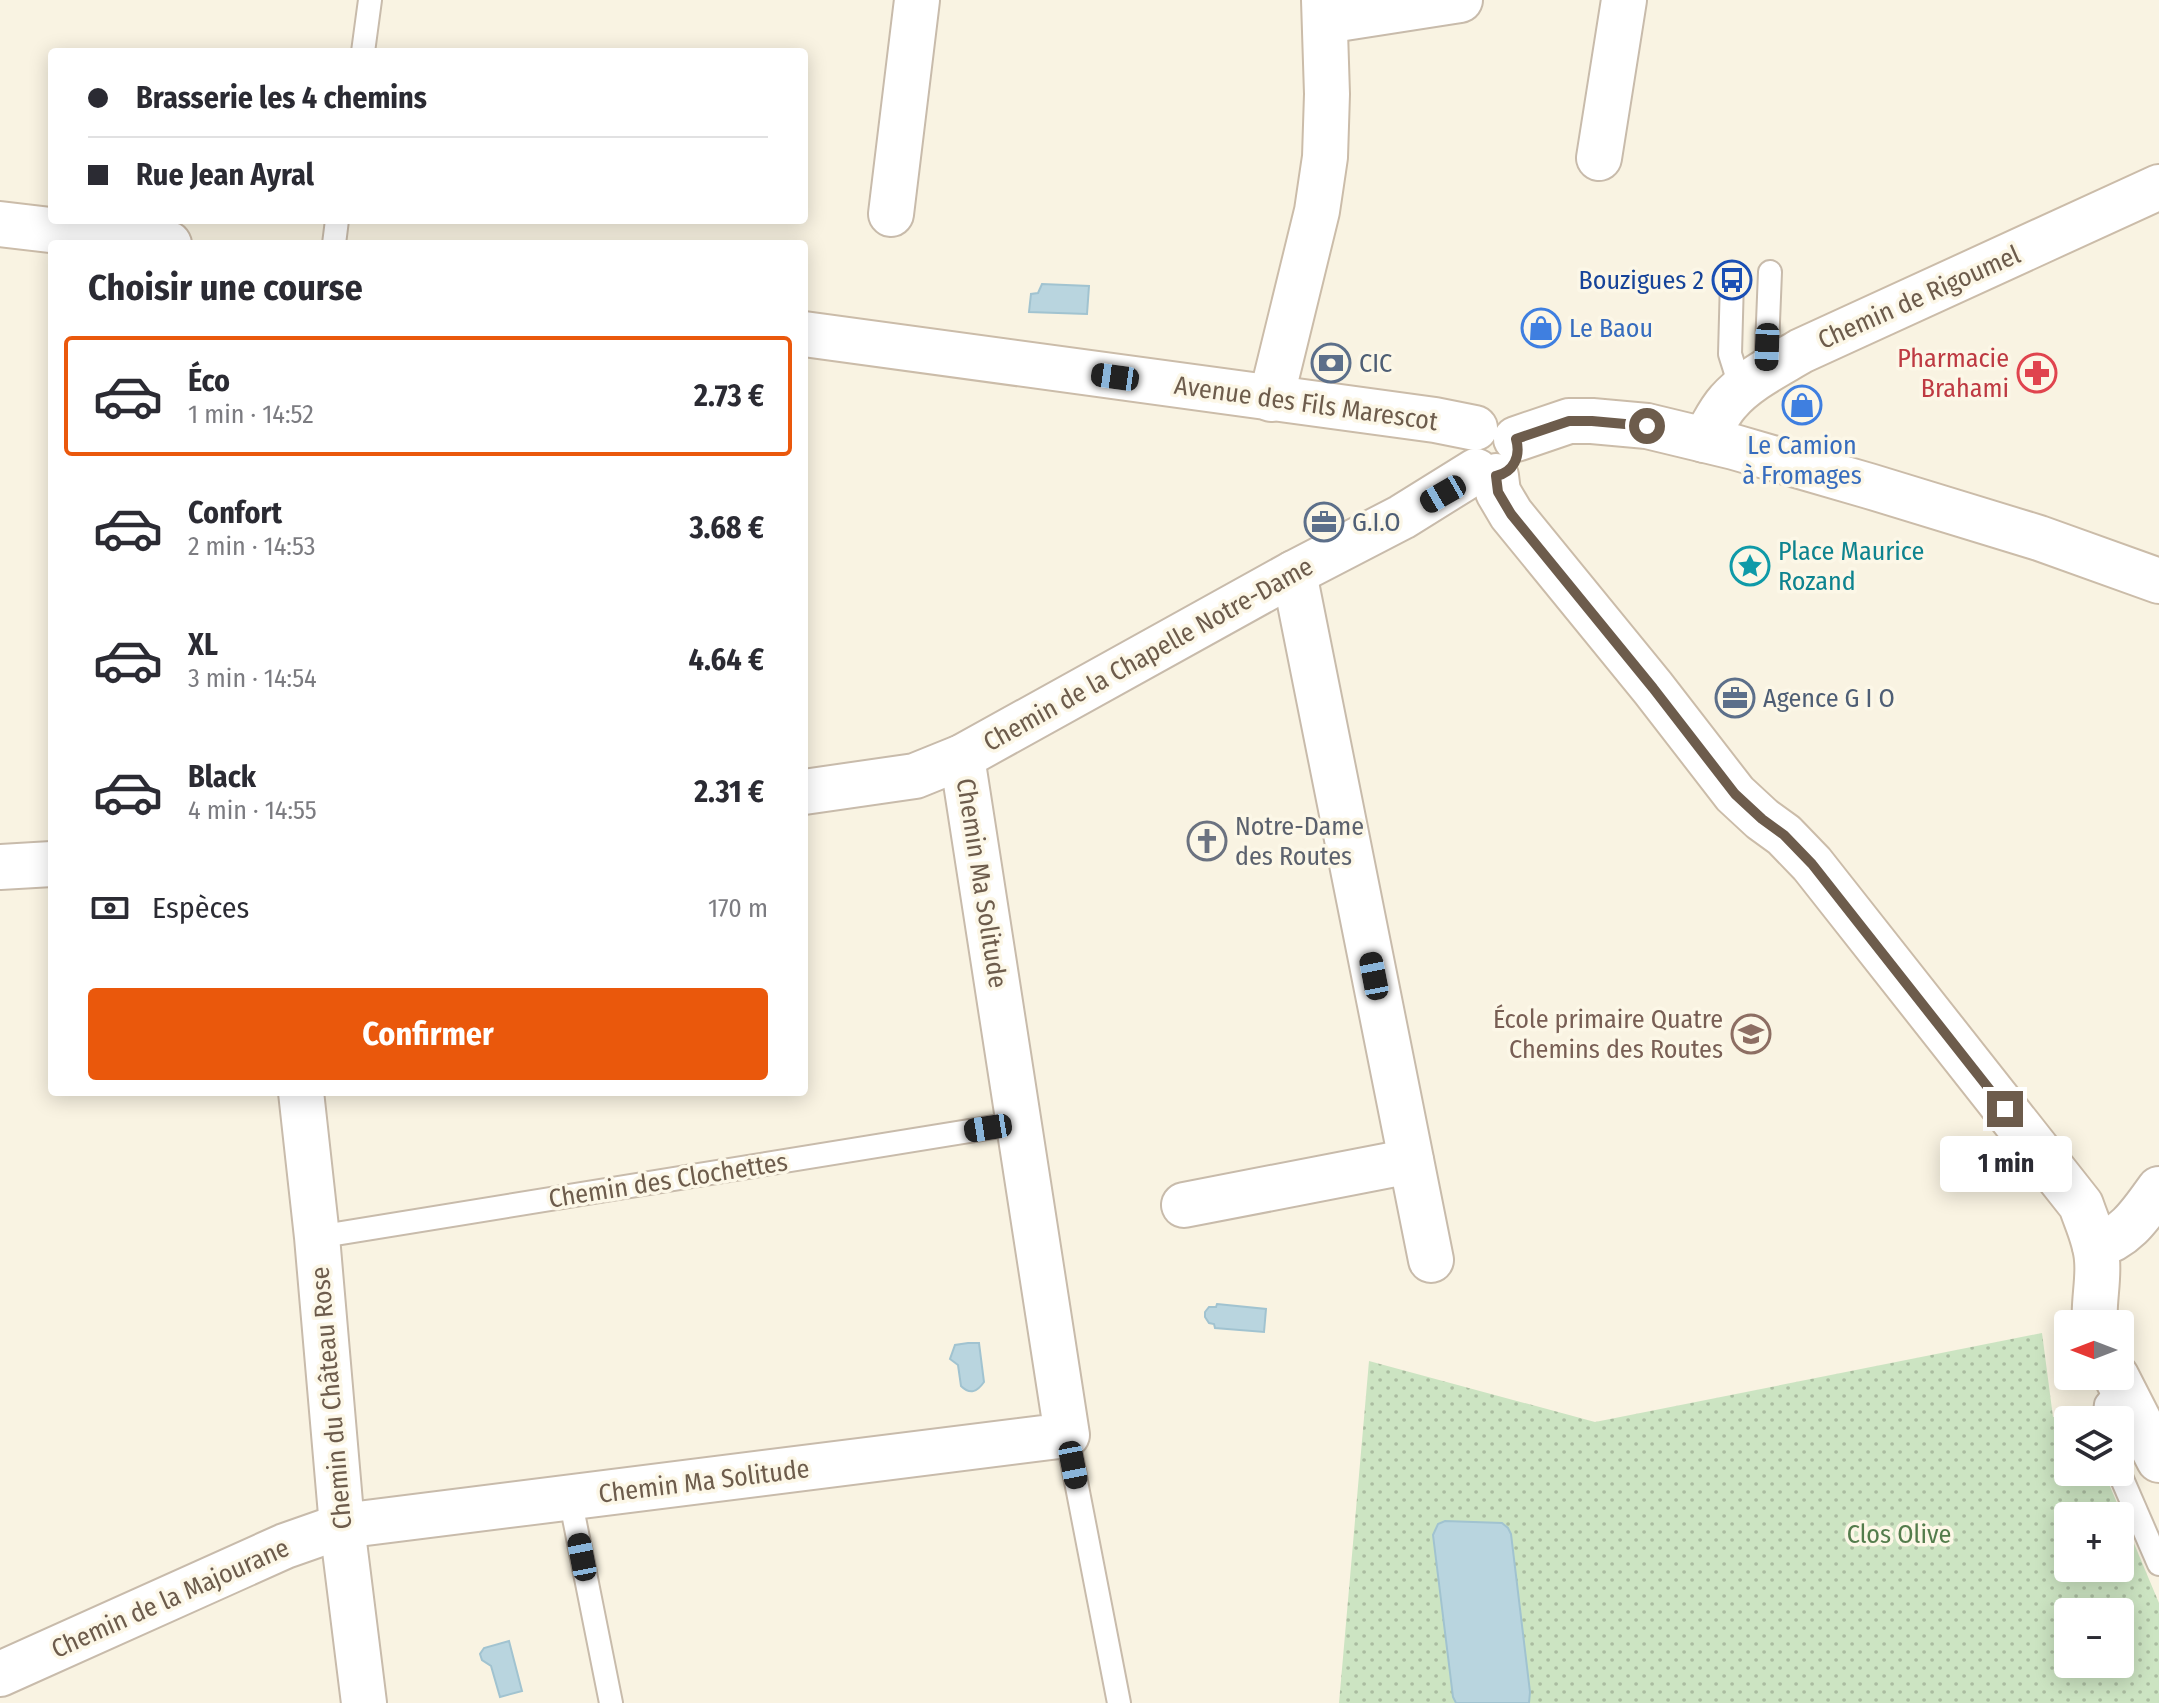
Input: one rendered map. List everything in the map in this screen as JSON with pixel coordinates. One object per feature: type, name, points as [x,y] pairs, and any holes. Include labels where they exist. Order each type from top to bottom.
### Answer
[{"type":"street","points":[[891,214],[917,0]]},
{"type":"street","points":[[1271,399],[1317,211],[1325,157],[1325,10],[1460,0]]},
{"type":"street","points":[[1599,158],[1624,0]]},
{"type":"street","name":"Chemin de Rigoumel","points":[[1704,440],[1727,403],[1754,380],[1801,351],[2159,187]]},
{"type":"street","points":[[0,224],[135,240]]},
{"type":"street","name":"Avenue des Fils Marescot","points":[[808,335],[1435,420],[1475,428],[1467,438],[1464,450],[1467,462],[1496,462]]},
{"type":"street","name":"Chemin de la Chapelle Notre-Dame","points":[[808,791],[915,776],[962,757],[1294,573],[1402,517],[1569,421],[1647,426],[1791,463],[2039,538],[2159,581]]},
{"type":"street","points":[[1496,462],[1498,492],[1519,523],[1735,794],[1784,835],[1812,864],[2081,1205],[2098,1263],[2095,1310]]},
{"type":"street","points":[[1294,573],[1431,1260]]},
{"type":"street","name":"Chemin Ma Solitude","points":[[342,1526],[1067,1435],[962,757]]},
{"type":"street","points":[[0,867],[48,864]]},
{"type":"street","name":"Chemin du Château Rose","points":[[301,1096],[342,1526],[364,1703]]},
{"type":"street","points":[[1184,1205],[1411,1161]]},
{"type":"street","points":[[2095,1246],[2111,1242],[2134,1223],[2159,1189]]},
{"type":"street","points":[[2113,1394],[2159,1460]]},
{"type":"street","name":"Chemin de la Majourane","points":[[0,1674],[285,1546],[342,1526]]},
{"type":"lane","points":[[364,48],[370,0]]},
{"type":"lane","points":[[1754,380],[1770,272]]},
{"type":"lane","points":[[1732,280],[1730,354],[1754,380]]},
{"type":"lane","name":"Chemin des Clochettes","points":[[317,1237],[1018,1123]]},
{"type":"lane","name":"Chemin Ma Solitude","points":[[1067,1435],[1119,1703]]},
{"type":"lane","points":[[2125,1486],[2159,1564]]},
{"type":"lane","points":[[570,1498],[611,1703]]},
{"type":"green space","name":"Clos Olive","points":[[2042,1333],[2054,1417],[2054,1486],[2110,1486],[2117,1502],[2054,1502],[2054,1582],[2134,1582],[2134,1543],[2159,1603],[2159,1703],[1339,1703],[1369,1361],[1595,1422]]},
{"type":"water","points":[[1042,284],[1089,286],[1087,314],[1029,312],[1031,294],[1038,293]]},
{"type":"water","points":[[1217,1304],[1266,1309],[1264,1332],[1215,1328],[1205,1317],[1205,1312]]},
{"type":"water","points":[[979,1343],[984,1382],[973,1391],[961,1386],[958,1365],[950,1359],[955,1345]]},
{"type":"water","points":[[1445,1521],[1502,1523],[1511,1534],[1529,1703],[1456,1703],[1453,1697],[1433,1535],[1438,1524]]},
{"type":"water","points":[[509,1641],[522,1691],[500,1697],[491,1666],[482,1660],[480,1654],[484,1648]]},
{"type":"place","name":"Bouzigues 2","points":[[1732,280]]},
{"type":"place","name":"Le Baou","points":[[1541,328]]},
{"type":"place","name":"CIC","points":[[1331,363]]},
{"type":"place","name":"Pharmacie Brahami","points":[[2037,373]]},
{"type":"place","name":"Le Camion à Fromages","points":[[1802,405]]},
{"type":"place","name":"G.I.O","points":[[1324,522]]},
{"type":"place","name":"Place Maurice Rozand","points":[[1750,566]]},
{"type":"place","name":"Agence G I O","points":[[1735,698]]},
{"type":"place","name":"Notre-Dame des Routes","points":[[1207,841]]},
{"type":"place","name":"École primaire Quatre Chemins des Routes","points":[[1751,1034]]},
{"type":"route","points":[[1647,426],[1569,421],[1516,439],[1519,449],[1517,459],[1504,475],[1496,476],[1498,492],[1511,514],[1735,794],[1784,835],[1812,864],[2005,1109]]}]
